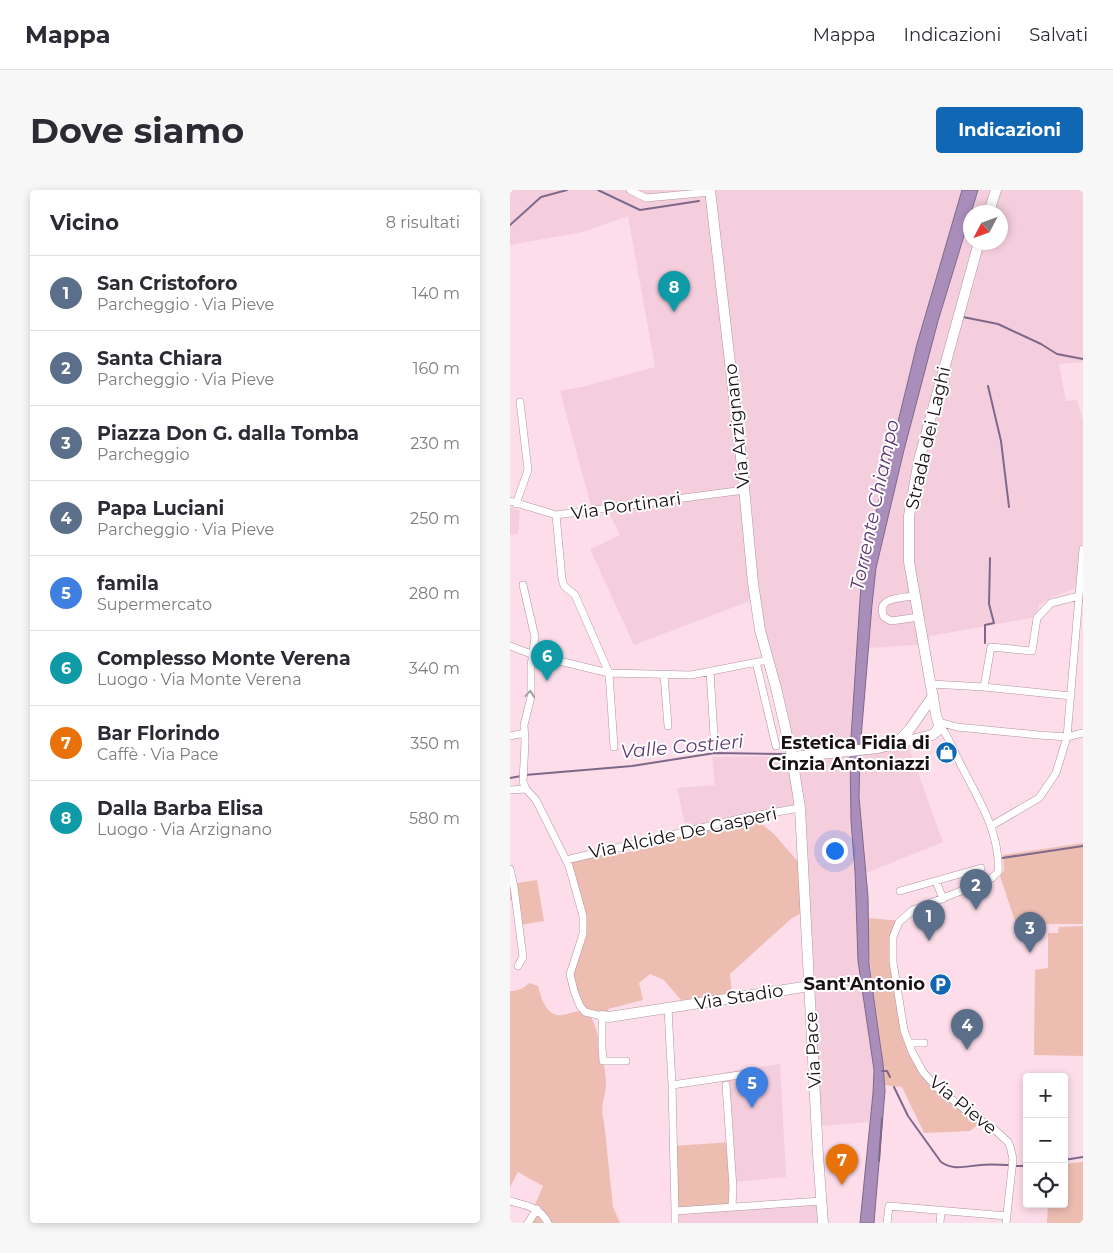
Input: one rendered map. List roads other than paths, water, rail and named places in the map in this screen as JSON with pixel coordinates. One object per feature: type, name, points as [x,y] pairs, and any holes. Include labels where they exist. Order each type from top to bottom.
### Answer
[{"type":"main road","points":[[991,205],[996,190]]},
{"type":"main road","name":"Via Arzignano","points":[[711,191],[753,583],[760,630],[792,757]]},
{"type":"main road","name":"Strada dei Laghi","points":[[935,726],[933,696],[909,562],[909,516],[919,460],[977,250]]},
{"type":"main road","points":[[897,744],[933,696]]},
{"type":"main road","points":[[917,716],[928,711],[935,726]]},
{"type":"main road","points":[[917,716],[916,729],[935,726]]},
{"type":"main road","points":[[792,757],[863,750],[897,744],[935,726]]},
{"type":"main road","name":"Via Pace","points":[[792,757],[800,808],[823,1223]]},
{"type":"main road","name":"Via Stadio","points":[[602,1016],[609,1017],[810,986]]},
{"type":"street","points":[[630,190],[646,198],[711,191]]},
{"type":"street","points":[[513,502],[528,470],[520,402]]},
{"type":"street","name":"Via Portinari","points":[[513,502],[556,515],[744,490]]},
{"type":"street","points":[[556,515],[564,586],[575,595],[609,673],[614,747]]},
{"type":"street","points":[[935,726],[946,736],[991,826],[1039,798],[1056,773],[1067,737],[1083,549]]},
{"type":"street","points":[[523,585],[535,636],[534,655],[531,666],[531,698],[524,721],[525,786],[536,800],[566,860],[578,898],[584,924],[583,934],[570,974],[580,1006],[586,1012],[602,1016],[603,1061],[626,1061]]},
{"type":"street","points":[[915,596],[886,601],[882,605],[881,611],[884,617],[891,621],[920,617]]},
{"type":"street","points":[[984,687],[991,647],[1032,651],[1037,618],[1051,603],[1079,596]]},
{"type":"street","points":[[510,646],[534,655],[609,673],[691,675],[768,660]]},
{"type":"street","points":[[756,662],[776,746]]},
{"type":"street","points":[[710,671],[714,736]]},
{"type":"street","points":[[664,675],[668,726]]},
{"type":"street","points":[[931,684],[984,687],[1071,696]]},
{"type":"street","points":[[935,726],[1067,737],[1083,733]]},
{"type":"street","points":[[935,726],[951,747]]},
{"type":"street","points":[[946,736],[949,731],[957,728]]},
{"type":"street","points":[[510,736],[524,733]]},
{"type":"street","points":[[510,790],[525,786]]},
{"type":"street","name":"Via Alcide De Gasperi","points":[[566,860],[752,816],[800,808]]},
{"type":"street","name":"Via Pieve","points":[[991,826],[999,858],[998,872],[992,878],[913,910],[899,922],[893,937],[895,976],[904,1030],[923,1072],[937,1088],[1008,1142],[1013,1159],[1007,1220]]},
{"type":"street","points":[[900,891],[981,868]]},
{"type":"street","points":[[510,869],[524,956],[518,966]]},
{"type":"street","points":[[936,881],[942,899]]},
{"type":"street","points":[[668,1008],[675,1223]]},
{"type":"street","points":[[909,1043],[924,1043]]},
{"type":"street","points":[[672,1085],[746,1074]]},
{"type":"street","points":[[726,1085],[733,1188],[732,1206]]},
{"type":"street","points":[[510,1201],[536,1209],[545,1217],[548,1223]]},
{"type":"street","points":[[675,1211],[822,1201]]},
{"type":"street","points":[[887,1223],[889,1206],[1007,1220]]},
{"type":"street","points":[[528,1223],[536,1209]]},
{"type":"street","points":[[940,1223],[941,1211]]},
{"type":"waterway","points":[[510,225],[541,197],[567,190]]},
{"type":"waterway","points":[[598,190],[640,210],[699,201]]},
{"type":"waterway","points":[[963,317],[998,324],[1041,344],[1057,354],[1083,359]]},
{"type":"waterway","points":[[988,386],[1001,441],[1009,507]]},
{"type":"waterway","points":[[985,643],[985,625],[994,623],[989,604],[990,558]]},
{"type":"waterway","name":"Valle Costieri","points":[[836,748],[852,742]]},
{"type":"waterway","name":"Valle Costieri","points":[[525,775],[632,766],[715,753],[787,754]]},
{"type":"waterway","name":"Valle Costieri","points":[[510,778],[521,776]]},
{"type":"waterway","points":[[1002,858],[1083,846]]},
{"type":"waterway","points":[[882,1071],[887,1071],[890,1077]]},
{"type":"waterway","points":[[894,1087],[908,1116],[941,1162],[955,1167],[1009,1165]]},
{"type":"waterway","name":"Torrente Chiampo","points":[[879,1161],[882,1118]]},
{"type":"waterway","points":[[1068,1159],[1083,1157]]},
{"type":"waterway","points":[[1014,1166],[1023,1166]]},
{"type":"place","name":"Dalla Barba Elisa","points":[[674,312]]},
{"type":"place","name":"Complesso Monte Verena","points":[[547,681]]},
{"type":"place","name":"Estetica Fidia di Cinzia Antoniazzi","points":[[946,753]]},
{"type":"place","name":"Santa Chiara","points":[[976,910]]},
{"type":"place","name":"San Cristoforo","points":[[929,941]]},
{"type":"place","name":"Piazza Don G. dalla Tomba","points":[[1030,953]]},
{"type":"place","name":"Sant'Antonio","points":[[941,984]]},
{"type":"place","name":"Papa Luciani","points":[[967,1050]]},
{"type":"place","name":"famila","points":[[752,1108]]},
{"type":"place","name":"Bar Florindo","points":[[842,1185]]}]
